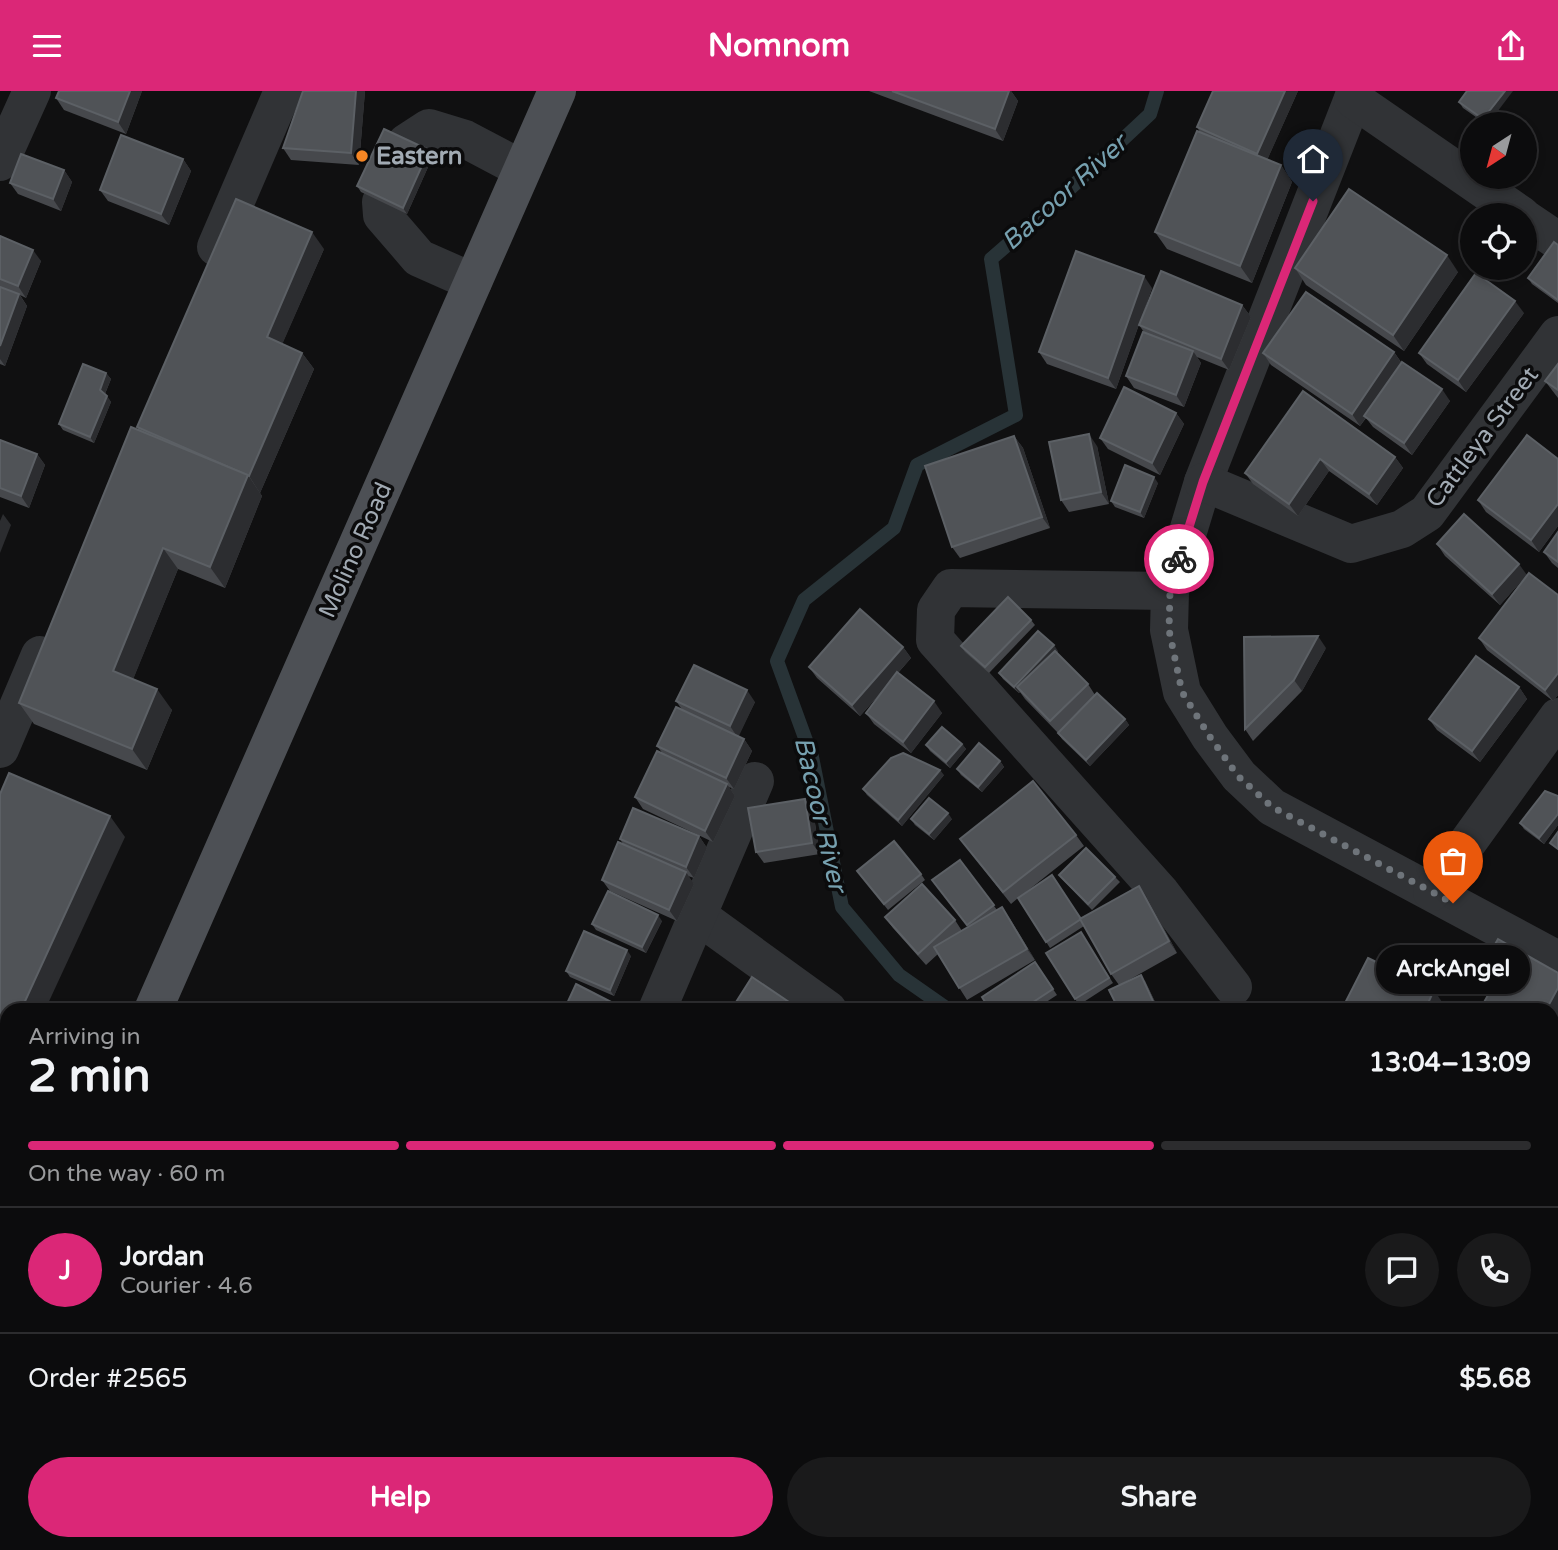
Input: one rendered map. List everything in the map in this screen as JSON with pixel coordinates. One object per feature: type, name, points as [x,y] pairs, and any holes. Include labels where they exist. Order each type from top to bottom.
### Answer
[{"type":"main road","name":"Molino Road","points":[[156,1003],[557,91]]},
{"type":"street","points":[[0,162],[32,91]]},
{"type":"street","points":[[202,281],[284,91]]},
{"type":"street","points":[[1504,203],[1354,95],[1203,482],[1170,591],[1169,630],[1182,692],[1238,776],[1272,807],[1558,960]]},
{"type":"street","points":[[406,143],[429,128],[465,139],[522,169]]},
{"type":"street","points":[[381,202],[383,215],[419,258],[473,282]]},
{"type":"street","points":[[1537,226],[1558,241]]},
{"type":"street","name":"Cattleya Street","points":[[1203,482],[1351,544],[1402,529],[1427,513],[1558,335]]},
{"type":"street","points":[[1170,591],[951,588],[936,610],[934,640],[1161,893],[1233,987]]},
{"type":"street","points":[[0,749],[54,622]]},
{"type":"street","points":[[1432,892],[1558,717]]},
{"type":"street","points":[[660,1003],[755,781]]},
{"type":"street","points":[[697,915],[818,1003]]},
{"type":"building","points":[[59,91],[130,91],[118,122],[56,98]]},
{"type":"building","points":[[303,91],[356,91],[351,153],[283,148]]},
{"type":"building","points":[[892,91],[1009,91],[995,129]]},
{"type":"building","points":[[1213,91],[1285,91],[1257,154],[1197,127]]},
{"type":"building","points":[[1467,91],[1505,91],[1488,112],[1473,112],[1459,102]]},
{"type":"building","points":[[384,129],[429,150],[403,208],[357,186]]},
{"type":"building","points":[[1197,131],[1281,165],[1240,266],[1155,232]]},
{"type":"building","points":[[121,135],[183,159],[161,214],[100,190]]},
{"type":"building","points":[[21,154],[64,170],[53,199],[10,183]]},
{"type":"building","points":[[1349,189],[1447,255],[1393,335],[1295,268]]},
{"type":"building","points":[[236,199],[312,232],[267,337],[302,353],[249,476],[137,427]]},
{"type":"building","points":[[0,236],[33,250],[18,286],[0,279]]},
{"type":"building","points":[[1554,242],[1558,245],[1558,300],[1531,280],[1537,280],[1537,266]]},
{"type":"building","points":[[1076,251],[1144,276],[1108,378],[1039,352]]},
{"type":"building","points":[[1161,271],[1242,305],[1221,359],[1139,325]]},
{"type":"building","points":[[1471,280],[1486,280],[1515,301],[1458,380],[1419,353]]},
{"type":"building","points":[[0,287],[19,294],[0,346]]},
{"type":"building","points":[[1306,292],[1394,352],[1352,414],[1263,353]]},
{"type":"building","points":[[1143,332],[1193,351],[1176,395],[1126,376]]},
{"type":"building","points":[[1402,362],[1442,389],[1404,443],[1364,416]]},
{"type":"building","points":[[83,364],[106,373],[100,390],[107,396],[90,437],[59,424]]},
{"type":"building","points":[[1558,364],[1558,390],[1545,381]]},
{"type":"building","points":[[1124,387],[1176,413],[1152,463],[1100,438]]},
{"type":"building","points":[[1303,391],[1395,457],[1369,494],[1320,459],[1289,504],[1245,473]]},
{"type":"building","points":[[131,427],[248,475],[210,567],[163,548],[113,671],[157,689],[132,749],[19,703]]},
{"type":"building","points":[[1089,434],[1101,492],[1061,500],[1049,442]]},
{"type":"building","points":[[1527,435],[1558,459],[1558,504],[1531,540],[1478,500]]},
{"type":"building","points":[[1014,436],[1042,517],[952,547],[925,466]]},
{"type":"building","points":[[0,440],[37,454],[21,496],[0,488]]},
{"type":"building","points":[[1125,465],[1154,477],[1140,512],[1111,501]]},
{"type":"building","points":[[1464,514],[1519,564],[1492,594],[1437,544]]},
{"type":"building","points":[[1558,532],[1558,562],[1544,552]]},
{"type":"building","points":[[1529,573],[1558,595],[1558,673],[1545,690],[1479,638]]},
{"type":"building","points":[[1008,597],[1031,620],[985,667],[961,646]]},
{"type":"building","points":[[860,609],[903,647],[852,705],[809,667]]},
{"type":"building","points":[[1038,631],[1054,645],[1014,687],[999,673]]},
{"type":"building","points":[[1318,636],[1294,680],[1245,729],[1244,637]]},
{"type":"building","points":[[1055,651],[1088,684],[1050,721],[1017,687]]},
{"type":"building","points":[[1476,656],[1519,687],[1472,751],[1429,719]]},
{"type":"building","points":[[694,665],[747,690],[730,726],[676,701]]},
{"type":"building","points":[[897,672],[934,701],[903,742],[866,713]]},
{"type":"building","points":[[1097,693],[1125,719],[1086,760],[1058,733]]},
{"type":"building","points":[[676,707],[744,739],[726,778],[657,746]]},
{"type":"building","points":[[942,727],[962,744],[946,762],[926,745]]},
{"type":"building","points":[[979,743],[1000,761],[978,787],[957,769]]},
{"type":"building","points":[[657,751],[727,784],[705,831],[635,797]]},
{"type":"building","points":[[903,753],[940,770],[898,820],[863,789],[891,758]]},
{"type":"building","points":[[9,773],[110,816],[24,1003],[0,1003],[0,794]]},
{"type":"building","points":[[1033,781],[1076,835],[1003,892],[960,839]]},
{"type":"building","points":[[1545,791],[1558,796],[1558,814],[1539,838],[1520,823]]},
{"type":"building","points":[[929,798],[948,813],[929,834],[911,819]]},
{"type":"building","points":[[805,799],[812,843],[756,852],[748,808]]},
{"type":"building","points":[[633,808],[699,836],[686,867],[620,839]]},
{"type":"building","points":[[1558,832],[1558,849],[1550,843]]},
{"type":"building","points":[[894,841],[921,874],[884,904],[857,871]]},
{"type":"building","points":[[618,842],[686,872],[669,910],[602,880]]},
{"type":"building","points":[[1086,848],[1115,877],[1088,904],[1059,875]]},
{"type":"building","points":[[960,860],[994,905],[967,925],[932,880]]},
{"type":"building","points":[[1052,875],[1081,919],[1046,942],[1018,898]]},
{"type":"building","points":[[922,884],[955,920],[918,954],[885,917]]},
{"type":"building","points":[[1139,886],[1169,941],[1111,974],[1080,919]]},
{"type":"building","points":[[608,891],[658,915],[642,947],[592,924]]},
{"type":"building","points":[[1002,907],[1027,949],[959,988],[934,947]]},
{"type":"building","points":[[584,931],[627,950],[610,990],[566,971]]},
{"type":"building","points":[[1081,932],[1109,978],[1075,999],[1046,953]]},
{"type":"building","points":[[1498,939],[1558,973],[1558,988],[1550,1003],[1484,1003],[1498,977],[1482,967]]},
{"type":"building","points":[[1368,958],[1434,990],[1428,1003],[1345,1003]]},
{"type":"building","points":[[1035,962],[1053,989],[1032,1003],[986,1003],[982,997]]},
{"type":"building","points":[[1141,975],[1154,1003],[1116,1003],[1109,990]]},
{"type":"building","points":[[752,977],[789,1002],[788,1003],[735,1003]]},
{"type":"building","points":[[576,984],[613,1003],[567,1003]]},
{"type":"waterway","name":"Bacoor River","points":[[939,1003],[899,975],[842,907],[812,757],[777,661],[804,600],[894,528],[917,465],[1016,415],[991,259],[1150,114],[1157,91]]},
{"type":"way so far","points":[[1179,559],[1170,591],[1169,630],[1182,692],[1238,776],[1272,807],[1453,903]]},
{"type":"place","name":"Eastern","points":[[362,156]]},
{"type":"place","name":"ArckAngel","points":[[1453,903]]},
{"type":"route","points":[[1179,559],[1203,482],[1313,201]]}]
